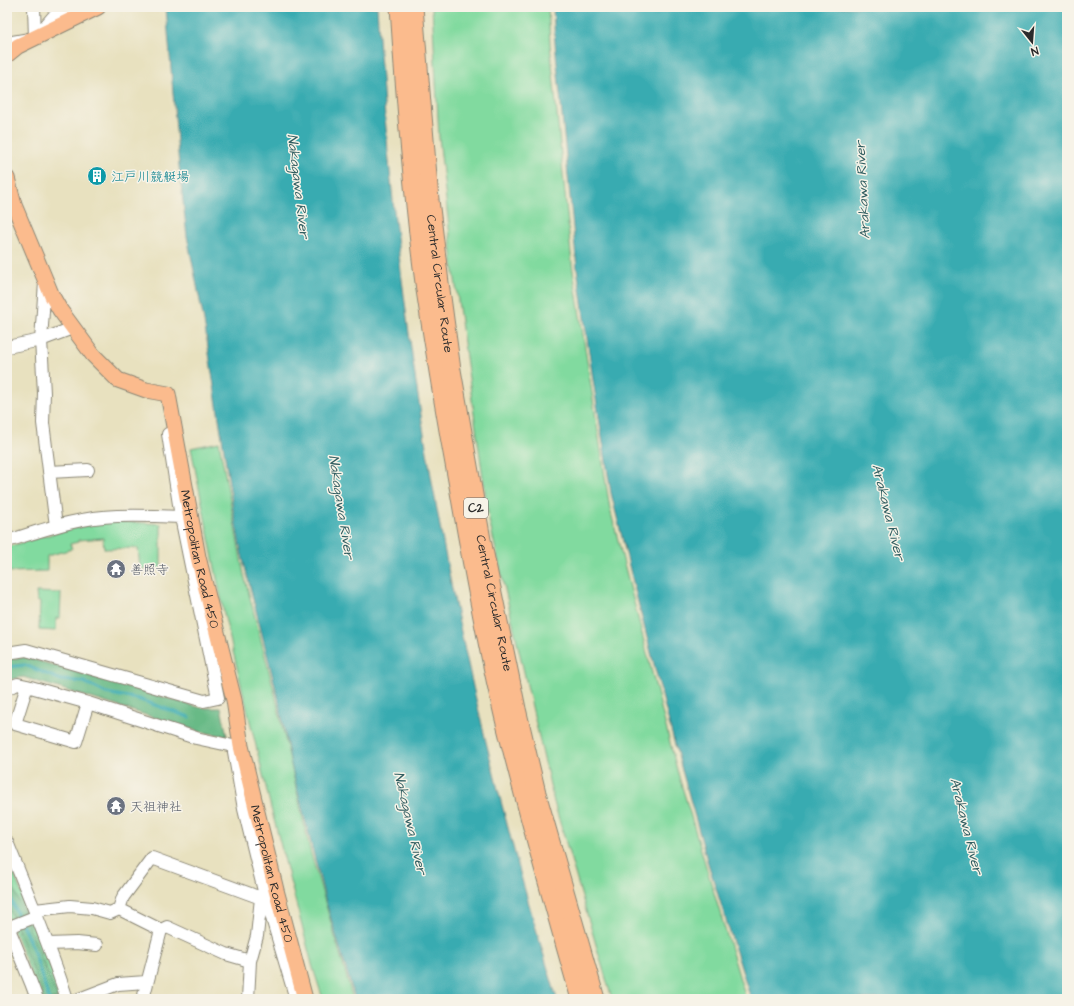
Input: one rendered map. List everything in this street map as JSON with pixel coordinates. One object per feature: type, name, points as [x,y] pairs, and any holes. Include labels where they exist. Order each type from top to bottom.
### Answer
[{"type":"highway","name":"Central Circular Route","points":[[400,7],[402,60],[415,203],[425,288],[439,382],[466,536],[504,720],[546,881],[580,999]]},
{"type":"highway","name":"Central Circular Route","points":[[414,7],[428,177],[440,283],[454,384],[480,532],[517,709],[537,793],[596,999]]},
{"type":"main road","points":[[7,55],[18,46],[98,7]]},
{"type":"main road","points":[[7,178],[14,205],[45,281],[60,310],[73,328],[93,355],[118,380],[146,390],[162,392]]},
{"type":"main road","name":"Metropolitan Road 450","points":[[162,392],[168,394],[170,402],[198,557],[198,578],[234,700],[237,746],[305,999]]},
{"type":"street","points":[[34,7],[35,38]]},
{"type":"street","points":[[7,43],[35,38],[53,17],[70,7]]},
{"type":"street","points":[[45,281],[41,340],[44,393],[42,424],[56,526]]},
{"type":"street","points":[[7,347],[41,340],[73,328]]},
{"type":"street","points":[[7,653],[26,650],[204,700],[218,698],[198,578],[181,517],[162,392]]},
{"type":"street","points":[[49,472],[88,470]]},
{"type":"street","points":[[7,541],[56,526],[90,519],[116,516],[181,517]]},
{"type":"street","points":[[7,688],[18,684],[27,686],[196,738],[237,746],[244,810],[262,894],[296,999]]},
{"type":"street","points":[[27,686],[15,724],[76,742],[88,704]]},
{"type":"street","points":[[7,842],[34,915],[48,944],[67,999]]},
{"type":"street","points":[[119,910],[123,897],[152,858],[262,894]]},
{"type":"street","points":[[248,999],[250,961],[257,936],[262,894]]},
{"type":"street","points":[[37,999],[10,926],[34,915],[70,906],[92,908],[110,913],[119,910],[161,930],[168,927],[226,954],[250,961]]},
{"type":"street","points":[[143,999],[146,982],[161,930]]},
{"type":"street","points":[[48,944],[77,943],[97,945]]},
{"type":"street","points":[[79,999],[118,984],[146,982]]},
{"type":"green space","points":[[432,7],[548,7],[550,44],[572,264],[610,509],[677,770],[746,999],[612,999],[554,802],[489,520],[454,272],[439,137]]},
{"type":"green space","points":[[219,442],[244,575],[275,694],[310,850],[353,999],[323,999],[313,968],[272,812],[225,618],[191,448]]},
{"type":"green space","points":[[110,521],[161,524],[161,568],[140,569],[138,548],[104,549],[103,538],[78,540],[78,542],[70,544],[72,549],[47,556],[47,571],[7,572],[7,547],[71,529]]},
{"type":"green space","points":[[36,592],[61,593],[60,618],[56,618],[56,631],[39,630],[40,602],[37,601]]},
{"type":"green space","points":[[25,657],[201,708],[221,708],[227,736],[201,732],[23,677],[7,680],[7,659]]},
{"type":"green space","points":[[7,856],[63,999],[41,999],[7,913]]},
{"type":"green space","points":[[7,871],[26,918],[14,920],[7,905]]},
{"type":"green space","points":[[27,921],[58,999],[43,999],[41,990],[15,925]]},
{"type":"water","name":"Nakagawa River","points":[[166,7],[377,7],[395,219],[423,429],[441,533],[462,637],[486,740],[517,862],[557,999],[355,999],[326,902],[310,840],[291,764],[278,698],[241,551],[233,509],[204,321],[187,236],[179,166]]},
{"type":"water","name":"Arakawa River","points":[[553,7],[1067,7],[1067,999],[751,999],[707,860],[672,734],[611,493],[577,268],[555,43]]},
{"type":"waterway","points":[[7,667],[25,665],[61,680],[84,682],[106,693],[138,699],[189,717]]},
{"type":"waterway","points":[[7,891],[33,949],[49,999]]},
{"type":"place","name":"江戸川競艇場","points":[[97,176]]},
{"type":"place","name":"善照寺","points":[[116,569]]},
{"type":"place","name":"天祖神社","points":[[116,806]]}]
